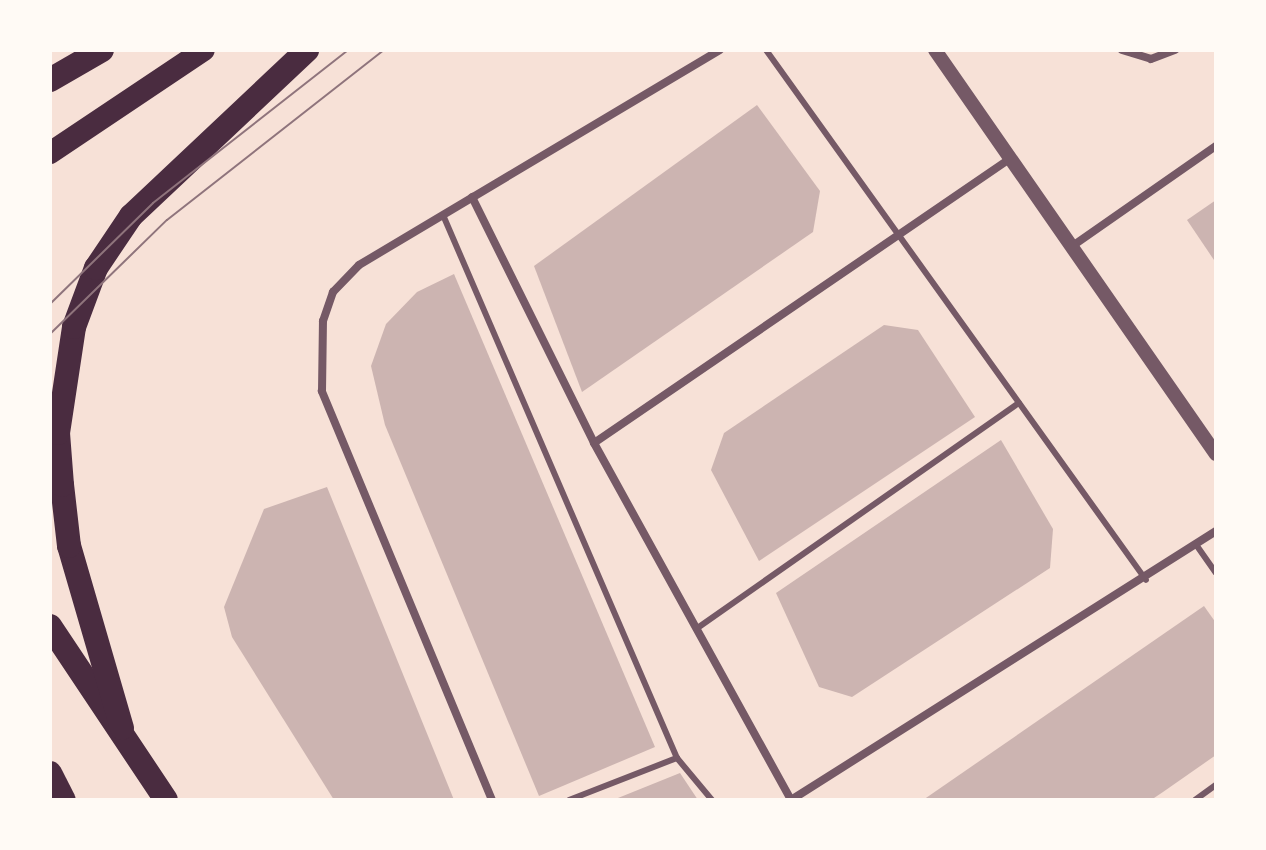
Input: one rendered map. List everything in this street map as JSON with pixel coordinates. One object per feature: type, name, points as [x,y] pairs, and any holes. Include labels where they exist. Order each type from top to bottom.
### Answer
[{"type":"highway","points":[[50,80],[102,50]]},
{"type":"highway","points":[[50,153],[204,50]]},
{"type":"highway","points":[[122,728],[65,516],[58,433],[74,327],[96,268],[131,216],[307,50]]},
{"type":"highway","points":[[50,626],[122,728],[166,800]]},
{"type":"highway","points":[[50,773],[64,800]]},
{"type":"street","points":[[492,800],[322,391],[323,321],[333,292],[359,265],[720,50]]},
{"type":"street","points":[[935,50],[1216,454]]},
{"type":"street","points":[[1122,50],[1151,59],[1175,50]]},
{"type":"street","points":[[1071,247],[1216,146]]},
{"type":"street","points":[[594,443],[901,238],[1011,158]]},
{"type":"street","points":[[472,197],[594,443],[791,800],[1146,580],[1216,531]]},
{"type":"lane","points":[[766,50],[1146,580]]},
{"type":"lane","points":[[443,215],[677,758],[712,800]]},
{"type":"lane","points":[[696,629],[1019,403]]},
{"type":"lane","points":[[1197,546],[1216,573]]},
{"type":"lane","points":[[569,800],[677,758]]},
{"type":"lane","points":[[1195,800],[1216,785]]},
{"type":"building","points":[[757,105],[820,191],[813,232],[582,392],[534,266]]},
{"type":"building","points":[[1216,200],[1216,263],[1187,220]]},
{"type":"building","points":[[454,274],[655,747],[539,796],[385,425],[371,366],[386,324],[417,292]]},
{"type":"building","points":[[884,325],[918,330],[975,417],[759,561],[711,470],[724,433]]},
{"type":"building","points":[[1001,440],[1053,529],[1050,568],[852,697],[819,687],[776,593]]},
{"type":"building","points":[[327,487],[454,800],[334,800],[232,637],[224,607],[264,509]]},
{"type":"building","points":[[1204,606],[1216,623],[1216,755],[1163,792],[1151,800],[923,800]]},
{"type":"building","points":[[680,773],[698,800],[613,800]]},
{"type":"tram line","points":[[50,304],[153,203],[348,50]]},
{"type":"tram line","points":[[50,334],[167,220],[384,50]]}]
